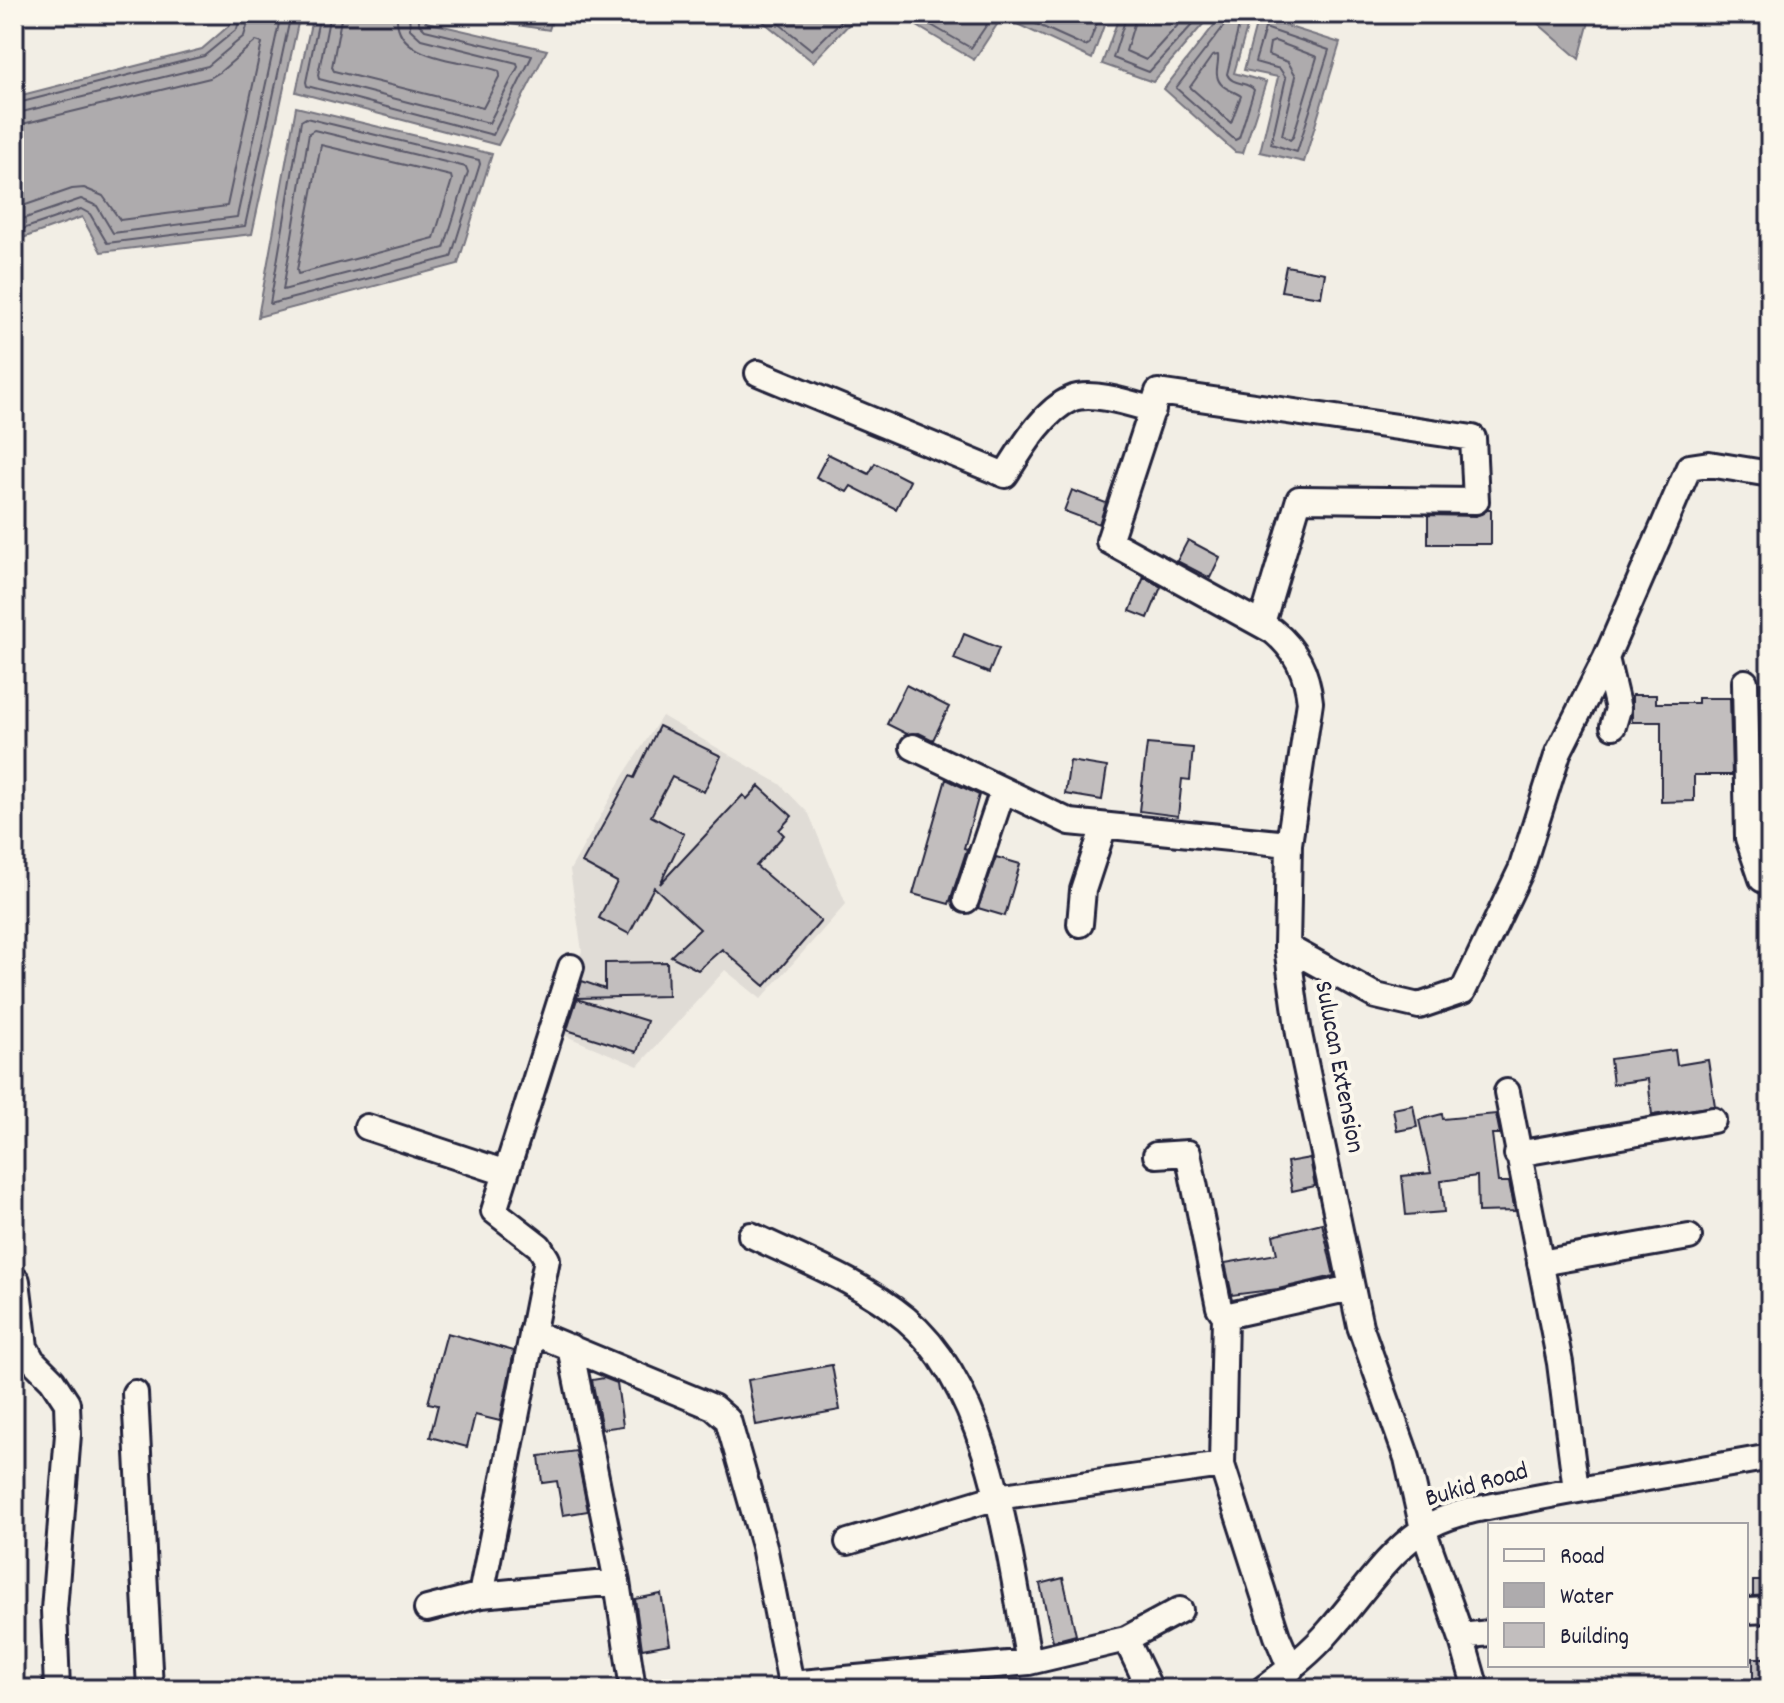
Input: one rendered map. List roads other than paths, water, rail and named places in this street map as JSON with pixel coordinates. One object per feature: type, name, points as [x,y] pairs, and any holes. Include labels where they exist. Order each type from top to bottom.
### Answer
[{"type":"street","points":[[758,373],[1005,475],[1038,426],[1073,398],[1110,397],[1153,410],[1158,392],[1473,438],[1476,501],[1299,499],[1262,623]]},
{"type":"street","name":"Sulucan Extension","points":[[1153,410],[1109,541],[1262,623],[1292,647],[1307,678],[1310,702],[1289,844],[1287,947],[1299,1034],[1360,1326],[1407,1458],[1423,1529],[1461,1636],[1476,1689]]},
{"type":"street","points":[[1287,947],[1376,996],[1419,1006],[1463,991],[1521,870],[1558,753],[1606,658],[1689,467],[1709,464],[1770,474]]},
{"type":"street","points":[[1606,658],[1618,709],[1613,726]]},
{"type":"street","points":[[1745,682],[1748,838],[1762,879],[1770,883]]},
{"type":"street","points":[[913,747],[1070,822],[1289,844]]},
{"type":"street","points":[[966,900],[1003,790]]},
{"type":"street","points":[[1748,838],[1770,824]]},
{"type":"street","points":[[1080,924],[1083,890],[1104,826]]},
{"type":"street","points":[[481,1595],[547,1259],[539,1246],[494,1211],[571,967]]},
{"type":"street","points":[[1507,1092],[1560,1363],[1576,1490]]},
{"type":"street","points":[[1517,1154],[1713,1120]]},
{"type":"street","points":[[367,1127],[506,1173]]},
{"type":"street","points":[[1156,1155],[1188,1153],[1219,1307],[1225,1316],[1222,1465],[1277,1636],[1291,1669]]},
{"type":"street","points":[[751,1235],[863,1290],[907,1320],[942,1360],[967,1403],[997,1497],[1029,1662]]},
{"type":"street","points":[[1540,1263],[1689,1237]]},
{"type":"street","points":[[17,1281],[25,1347],[67,1403],[68,1434],[54,1610],[57,1689]]},
{"type":"street","points":[[1225,1316],[1351,1288]]},
{"type":"street","points":[[532,1332],[713,1407],[728,1420],[764,1546],[791,1684],[1029,1662],[1126,1639],[1180,1610]]},
{"type":"street","points":[[570,1347],[617,1582],[633,1689]]},
{"type":"street","points":[[135,1393],[150,1689]]},
{"type":"street","name":"Bukid Road","points":[[1263,1689],[1291,1669],[1330,1632],[1391,1558],[1423,1529],[1439,1521],[1472,1511],[1576,1490],[1770,1457]]},
{"type":"street","points":[[848,1542],[997,1497],[1222,1465]]},
{"type":"street","points":[[427,1609],[481,1595],[617,1582]]},
{"type":"street","points":[[1748,1611],[1770,1610]]},
{"type":"street","points":[[1461,1636],[1488,1633]]},
{"type":"street","points":[[1126,1639],[1150,1689]]},
{"type":"water","points":[[233,14],[300,14],[252,234],[101,252],[82,217],[14,241],[14,97],[202,49],[231,24]]},
{"type":"water","points":[[313,14],[427,14],[426,22],[547,50],[498,145],[296,92]]},
{"type":"water","points":[[447,14],[554,14],[549,30]]},
{"type":"water","points":[[754,14],[853,14],[857,16],[813,62]]},
{"type":"water","points":[[897,14],[1108,14],[1092,59],[1002,17],[974,60]]},
{"type":"water","points":[[1120,14],[1212,14],[1153,82],[1102,64]]},
{"type":"water","points":[[1223,14],[1251,14],[1234,73],[1266,82],[1243,153],[1235,152],[1164,89]]},
{"type":"water","points":[[1527,14],[1591,14],[1579,59]]},
{"type":"water","points":[[1258,17],[1340,43],[1304,162],[1260,152],[1278,77],[1244,70]]},
{"type":"water","points":[[296,107],[492,154],[458,264],[258,317]]}]
